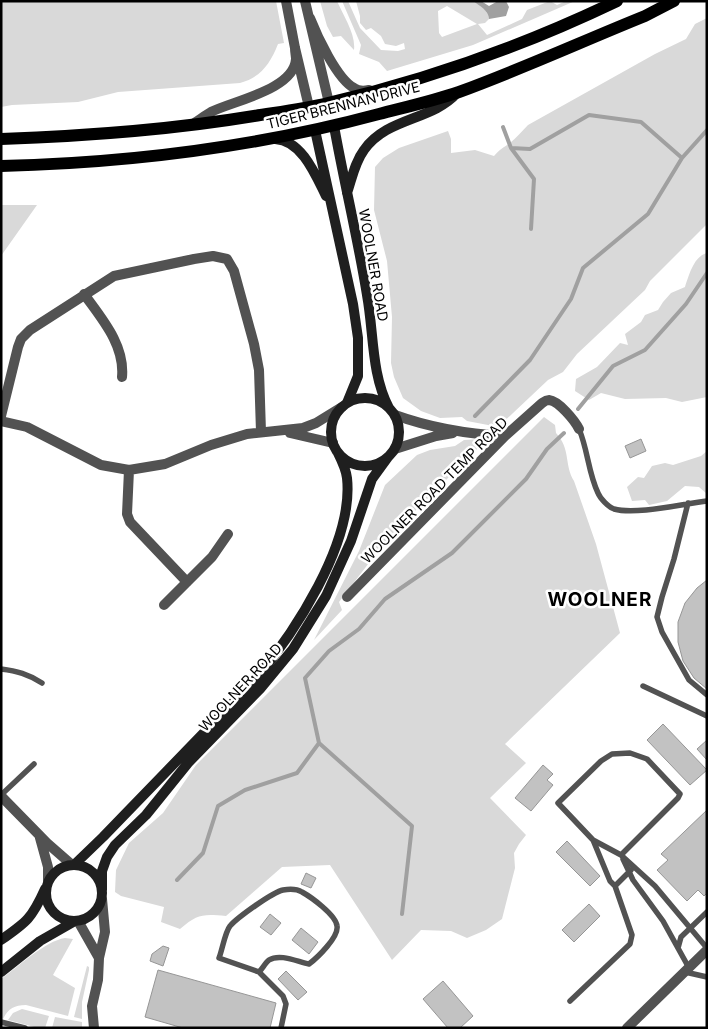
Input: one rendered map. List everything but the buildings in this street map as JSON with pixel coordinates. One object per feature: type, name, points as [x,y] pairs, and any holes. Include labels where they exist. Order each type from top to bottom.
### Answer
[{"type":"main road","name":"TIGER BRENNAN DRIVE","points":[[1,139],[54,137],[190,126],[329,103],[485,57],[560,28],[617,1]]},
{"type":"main road","name":"TIGER BRENNAN DRIVE","points":[[1,166],[49,165],[179,154],[334,126],[458,92],[645,16],[674,1]]},
{"type":"main road","points":[[346,194],[358,161],[370,141],[387,128],[438,108],[450,101],[458,92]]},
{"type":"main road","points":[[329,103],[334,126]]},
{"type":"main road","points":[[309,107],[315,130]]},
{"type":"main road","name":"WOOLNER ROAD","points":[[334,126],[368,297],[378,378],[382,392],[392,412]]},
{"type":"main road","name":"WOOLNER ROAD","points":[[315,130],[353,304],[358,345],[358,376],[344,405]]},
{"type":"main road","points":[[268,139],[285,141],[295,148],[316,176],[332,205]]},
{"type":"main road","points":[[358,399],[370,399],[380,402],[392,412],[399,430],[398,440],[391,453],[375,465],[359,466],[346,461],[338,453],[333,443],[331,427],[336,414],[344,405],[358,399]]},
{"type":"main road","name":"WOOLNER ROAD","points":[[73,864],[103,837],[253,682],[271,661],[302,614],[335,547],[345,514],[347,477],[338,453]]},
{"type":"main road","name":"WOOLNER ROAD","points":[[102,894],[102,871],[107,857],[115,845],[146,815],[188,763],[260,689],[294,650],[326,596],[351,540],[372,480],[391,453]]},
{"type":"main road","points":[[1,940],[32,915],[47,883],[58,869],[73,864],[91,870],[100,882],[102,894],[99,907],[94,914],[40,941],[1,972]]},
{"type":"main road","points":[[47,883],[46,901],[53,912],[64,920],[77,921]]},
{"type":"street","points":[[286,1],[309,107]]},
{"type":"street","points":[[305,1],[329,103]]},
{"type":"street","points":[[310,18],[335,66],[350,85],[359,90],[381,89]]},
{"type":"street","points":[[190,126],[211,112],[257,96],[282,80],[295,65],[295,48]]},
{"type":"street","points":[[1,416],[21,340],[30,330],[114,276],[213,256],[227,259],[234,271],[254,344],[260,384],[261,432]]},
{"type":"street","points":[[84,294],[119,349],[123,366],[122,377]]},
{"type":"street","name":"WOOLNER ROAD TEMP ROAD","points":[[347,597],[505,436],[545,401],[552,401],[576,421],[579,429]]},
{"type":"street","points":[[1,422],[24,426],[101,465],[129,470],[165,464],[230,438],[261,432],[296,430],[309,426],[344,405]]},
{"type":"street","points":[[392,412],[430,426],[470,433],[505,436]]},
{"type":"street","points":[[274,432],[295,434],[333,443]]},
{"type":"street","points":[[391,453],[436,436],[470,433]]},
{"type":"street","points":[[129,470],[127,514],[130,522],[187,582]]},
{"type":"street","points":[[164,605],[212,557],[228,534]]},
{"type":"street","points":[[1,795],[47,843],[73,864]]},
{"type":"street","points":[[34,828],[40,839],[48,866],[47,883]]},
{"type":"street","points":[[94,1028],[91,1012],[99,974],[99,958],[104,932],[102,894]]},
{"type":"street","points":[[77,921],[99,958]]},
{"type":"street","points":[[627,1028],[707,949]]},
{"type":"lane","points":[[579,429],[598,495],[612,508],[632,511],[707,502]]},
{"type":"lane","points":[[688,503],[657,617],[662,632],[689,680],[707,695]]},
{"type":"lane","points":[[1,669],[22,672],[42,683]]},
{"type":"lane","points":[[643,686],[707,716]]},
{"type":"lane","points":[[621,855],[680,794],[647,759],[630,753],[612,754],[601,761],[558,802],[593,840],[621,855],[655,886],[707,949]]},
{"type":"lane","points":[[1,795],[34,764]]},
{"type":"lane","points":[[570,1001],[630,944],[632,935],[615,886],[606,872],[593,840]]},
{"type":"lane","points":[[621,855],[641,892],[663,921],[678,948],[687,970],[707,977]]},
{"type":"lane","points":[[615,886],[634,867]]},
{"type":"lane","points":[[259,972],[269,960],[276,958],[285,958],[308,964],[316,959],[336,934],[337,927],[330,913],[301,891],[284,890],[266,898],[229,927],[219,958],[259,972],[285,1000],[286,1008],[281,1028]]},
{"type":"lane","points":[[678,948],[681,937],[707,912]]},
{"type":"lane","points":[[1,1022],[24,1028]]},
{"type":"shaded area","points":[[1,1],[276,1],[284,43],[278,44],[272,58],[264,69],[254,77],[240,83],[118,92],[78,102],[1,107]]},
{"type":"shaded area","points":[[320,1],[337,1],[351,31],[354,50],[341,36],[333,37],[327,26]]},
{"type":"shaded area","points":[[342,1],[348,1],[360,28],[381,50],[398,51],[405,49],[404,43],[396,46],[385,44],[381,36],[371,28],[366,30],[360,23],[356,1],[474,1],[487,13],[489,19],[485,23],[478,24],[487,35],[522,19],[527,10],[550,1],[557,5],[566,1],[575,1],[473,45],[387,71],[379,62],[359,54],[361,45]],"holes":[[[447,6],[477,24],[442,37],[439,33],[438,11]]]},
{"type":"shaded area","points":[[473,1],[481,1],[489,6],[498,1],[506,1],[509,7],[506,16],[489,19],[485,11]]},
{"type":"shaded area","points":[[707,18],[707,224],[650,281],[645,290],[577,354],[563,372],[548,380],[496,429],[488,425],[467,421],[462,417],[440,418],[421,411],[403,398],[394,377],[391,363],[392,317],[387,261],[374,210],[375,167],[383,158],[399,148],[448,131],[451,139],[451,153],[475,150],[494,156],[528,125],[655,54],[686,39],[695,24]]},
{"type":"shaded area","points":[[1,205],[37,205],[1,256]]},
{"type":"shaded area","points":[[707,253],[707,397],[682,402],[666,398],[625,399],[601,393],[589,400],[575,391],[576,379],[597,367],[620,343],[628,345],[625,334],[641,322],[645,315],[658,310],[671,293],[685,287],[695,262]]},
{"type":"shaded area","points":[[544,417],[555,425],[556,433],[564,445],[569,469],[596,544],[620,633],[505,744],[526,763],[490,798],[526,835],[514,853],[515,868],[502,919],[486,930],[467,938],[451,931],[421,930],[392,960],[330,865],[282,867],[226,916],[201,916],[191,920],[180,929],[161,922],[164,907],[121,896],[115,892],[116,870],[129,843],[163,813],[196,765]]},
{"type":"shaded area","points":[[482,439],[484,442],[388,538],[339,602],[342,610],[314,640],[359,551],[385,485],[417,455],[430,450],[455,446],[464,440]]},
{"type":"shaded area","points":[[707,451],[707,494],[699,487],[685,486],[667,501],[649,505],[645,500],[632,501],[627,487],[638,477],[644,478],[652,466],[665,463],[673,465],[701,456]]},
{"type":"shaded area","points":[[65,938],[73,939],[53,975],[75,988],[68,1016],[26,1005],[12,1008],[3,1019],[1,1018],[1,979],[40,949]]},
{"type":"shaded area","points":[[87,966],[89,970],[82,1002],[82,1019],[74,1017]]},
{"type":"shaded area","points":[[22,1009],[49,1016],[45,1028],[8,1020],[13,1013]]},
{"type":"shaded area","points":[[55,1017],[82,1022],[82,1028],[52,1028]]},
{"type":"waterway","points":[[511,148],[530,149],[589,115],[641,122],[682,158]]},
{"type":"waterway","points":[[503,127],[511,148],[534,179],[531,229]]},
{"type":"waterway","points":[[475,416],[530,360],[571,299],[583,268],[648,214],[682,158],[707,130]]},
{"type":"waterway","points":[[578,409],[613,366],[645,350],[686,304],[707,273]]},
{"type":"waterway","points":[[177,880],[203,853],[218,806],[245,790],[297,773],[319,743],[305,678],[329,651],[359,629],[385,599],[452,553],[526,479],[547,449],[564,433]]},
{"type":"waterway","points":[[319,743],[412,826],[402,914]]},
{"type":"district","name":"WOOLNER","points":[[600,599]]}]
